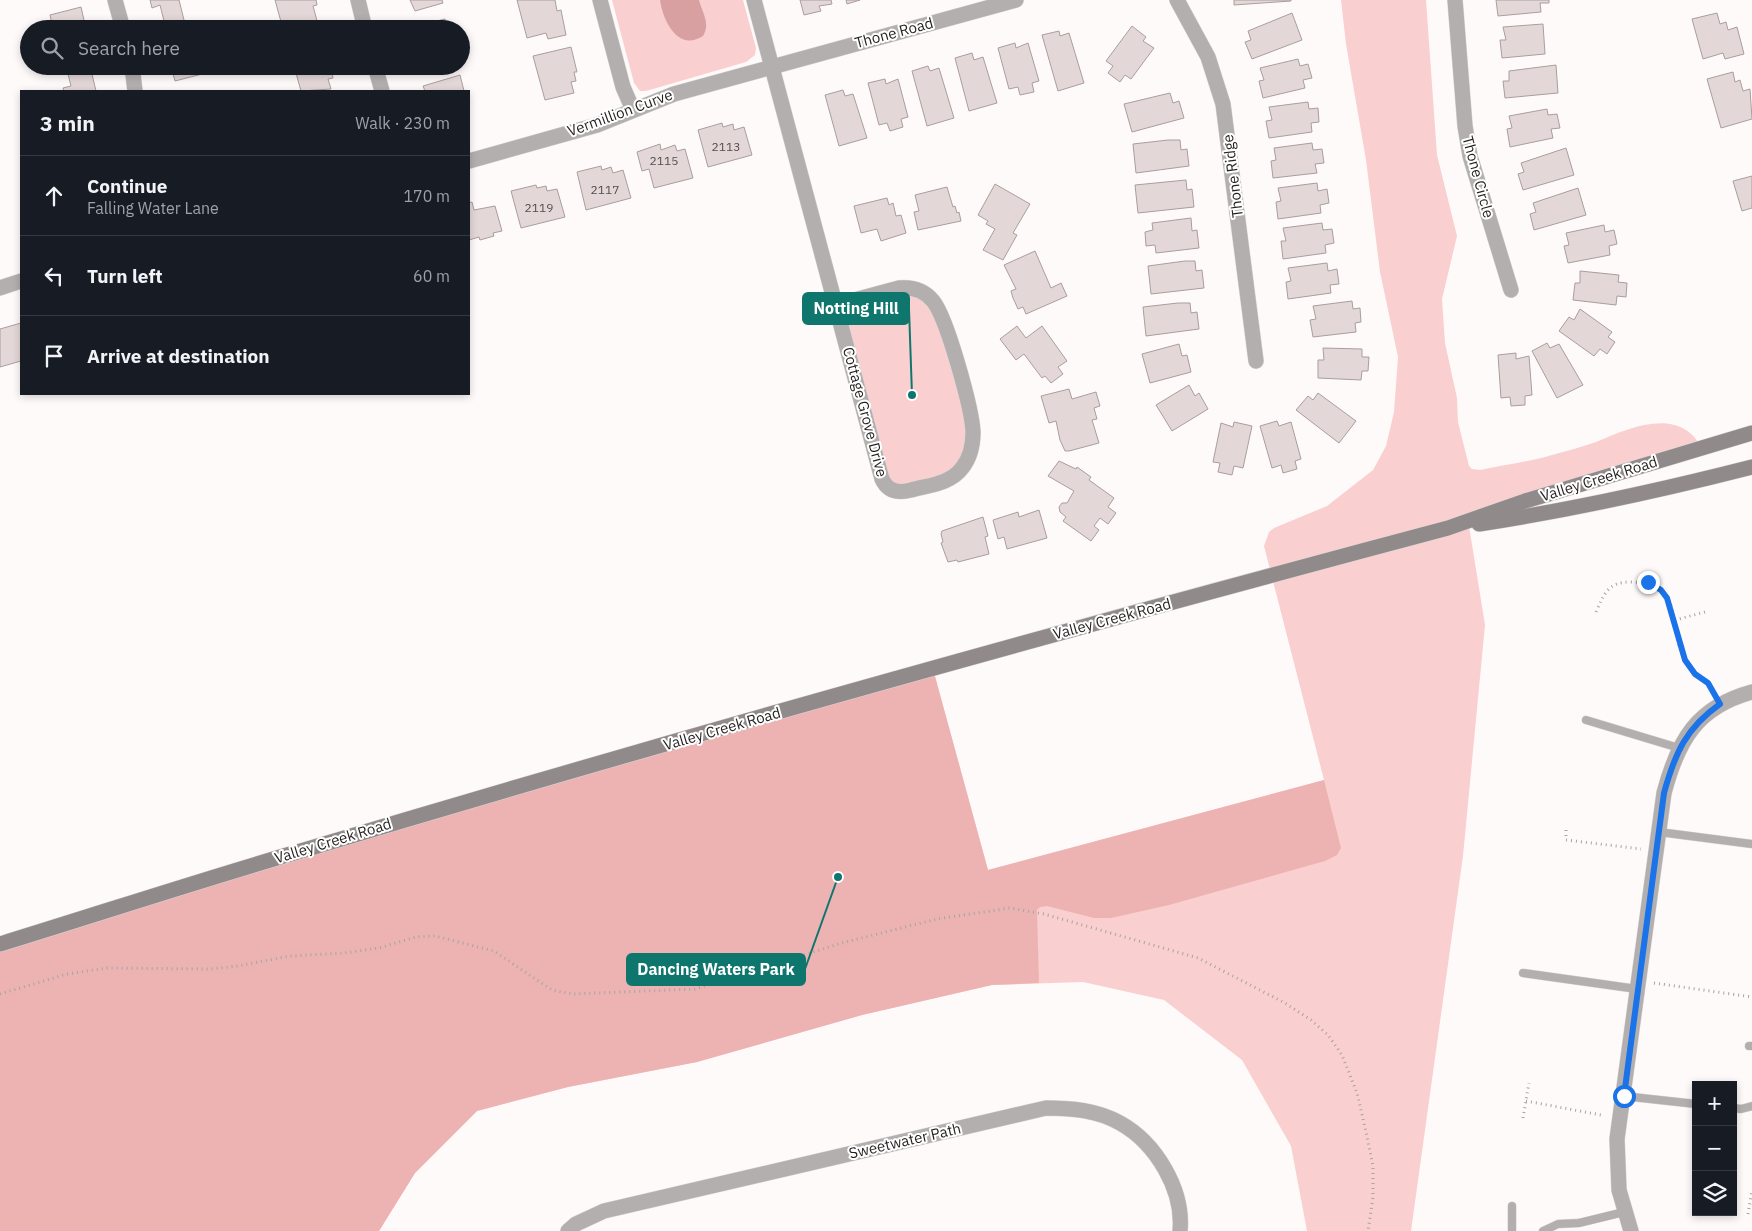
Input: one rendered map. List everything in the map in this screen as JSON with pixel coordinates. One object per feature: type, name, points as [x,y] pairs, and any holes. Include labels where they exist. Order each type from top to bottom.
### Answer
[{"type":"main road","name":"Valley Creek Road","points":[[0,944],[293,853],[533,782],[942,666],[1448,528],[1526,501],[1752,433]]},
{"type":"main road","name":"Valley Creek Road","points":[[1448,528],[1531,516],[1651,491],[1752,467]]},
{"type":"street","points":[[115,0],[121,20]]},
{"type":"street","points":[[358,0],[363,20]]},
{"type":"street","points":[[600,0],[623,87],[633,110]]},
{"type":"street","name":"Cottage Grove Drive","points":[[754,0],[884,484],[895,491],[905,492],[950,479],[962,468],[971,450],[972,422],[947,330],[932,300],[918,290],[909,287],[898,288],[836,305]]},
{"type":"street","name":"Thone Road","points":[[772,66],[1016,0]]},
{"type":"street","name":"Thone Ridge","points":[[1177,0],[1208,58],[1223,104],[1256,361]]},
{"type":"street","name":"Thone Circle","points":[[1455,0],[1465,126],[1470,156],[1511,290]]},
{"type":"street","name":"Vermillion Curve","points":[[470,161],[591,126],[674,94],[772,66]]},
{"type":"street","points":[[133,75],[135,90]]},
{"type":"street","points":[[378,75],[382,90]]},
{"type":"street","points":[[0,288],[20,282]]},
{"type":"street","points":[[1631,1231],[1624,1212],[1616,1166],[1617,1139],[1664,793],[1671,766],[1679,748],[1702,717],[1720,704],[1752,692]]},
{"type":"street","name":"Sweetwater Path","points":[[568,1231],[576,1224],[604,1211],[1046,1108],[1072,1108],[1097,1114],[1120,1123],[1142,1140],[1161,1163],[1177,1194],[1180,1231]]},
{"type":"lane","points":[[1586,720],[1679,748]]},
{"type":"lane","points":[[1659,832],[1752,844]]},
{"type":"lane","points":[[1523,974],[1637,985]]},
{"type":"lane","points":[[1624,1096],[1692,1104]]},
{"type":"lane","points":[[1737,1108],[1752,1106]]},
{"type":"lane","points":[[1512,1206],[1512,1231]]},
{"type":"lane","points":[[1542,1231],[1558,1224],[1579,1222],[1624,1212]]},
{"type":"path","points":[[1596,612],[1606,590],[1610,586],[1623,582],[1648,582],[1661,590],[1667,598],[1675,620],[1685,660],[1695,674],[1708,683],[1720,704]]},
{"type":"path","points":[[1675,620],[1705,612]]},
{"type":"path","points":[[1566,830],[1566,840],[1657,850]]},
{"type":"path","points":[[0,994],[67,974],[107,968],[210,969],[238,966],[290,956],[353,952],[379,948],[416,937],[435,936],[494,951],[552,990],[573,994],[695,989],[842,943],[937,919],[1010,908],[1044,914],[1198,958],[1285,1003],[1328,1034],[1345,1062],[1357,1093],[1373,1166],[1373,1197],[1368,1231]]},
{"type":"path","points":[[1637,985],[1752,997]]},
{"type":"path","points":[[1523,1118],[1529,1083]]},
{"type":"path","points":[[1526,1101],[1601,1116]]},
{"type":"path","points":[[1748,1214],[1752,1190]]},
{"type":"shaded area","points":[[612,0],[743,0],[756,48],[755,55],[746,62],[646,91],[640,91],[634,83]]},
{"type":"shaded area","points":[[660,0],[699,0],[706,22],[703,36],[694,40],[686,40],[673,32],[664,17]]},
{"type":"shaded area","points":[[1341,0],[1426,0],[1437,155],[1457,236],[1442,299],[1445,343],[1457,398],[1458,422],[1469,466],[1472,469],[1480,470],[1534,460],[1585,446],[1638,426],[1653,424],[1667,424],[1680,427],[1692,435],[1702,448],[1469,526],[1485,625],[1463,856],[1411,1231],[1307,1231],[1291,1146],[1242,1060],[1164,1000],[1083,982],[992,985],[862,1015],[697,1062],[568,1087],[477,1111],[415,1173],[379,1231],[0,1231],[933,669],[988,870],[1324,780],[1264,546],[1269,532],[1274,528],[1327,506],[1373,470],[1386,446],[1394,412],[1398,357],[1380,272],[1366,160],[1346,44]]},
{"type":"shaded area","points":[[899,288],[932,300],[972,422],[955,475],[887,487],[836,305]]},
{"type":"shaded area","points":[[933,669],[988,870],[1324,780],[1341,848],[1337,855],[1325,861],[1169,905],[1111,918],[1094,918],[1047,906],[1040,907],[1037,910],[1039,983],[992,985],[862,1015],[697,1062],[568,1087],[477,1111],[415,1173],[379,1231],[0,1231],[0,944]]},
{"type":"building","points":[[150,0],[179,0],[184,20],[164,20],[160,5],[152,8]]},
{"type":"building","points":[[275,0],[316,0],[317,5],[313,6],[317,20],[281,20]]},
{"type":"building","points":[[410,0],[442,0],[443,3],[415,11]]},
{"type":"building","points":[[517,0],[555,0],[557,11],[561,10],[566,35],[548,39],[546,33],[527,38]]},
{"type":"building","points":[[800,0],[831,0],[832,4],[819,6],[821,11],[804,15]]},
{"type":"building","points":[[846,0],[860,0],[847,4]]},
{"type":"building","points":[[1234,0],[1291,0],[1291,1],[1234,5]]},
{"type":"building","points":[[1496,0],[1549,0],[1549,3],[1540,3],[1541,12],[1498,16]]},
{"type":"building","points":[[81,7],[84,20],[51,20],[50,15]]},
{"type":"building","points":[[1292,13],[1302,40],[1252,59],[1245,42],[1251,40],[1248,31]]},
{"type":"building","points":[[1717,13],[1720,24],[1726,22],[1728,30],[1737,27],[1744,54],[1725,59],[1723,53],[1703,59],[1692,19]]},
{"type":"building","points":[[1543,24],[1545,54],[1502,58],[1500,40],[1506,40],[1503,27]]},
{"type":"building","points":[[1132,26],[1146,37],[1143,41],[1154,48],[1131,79],[1125,75],[1120,82],[1108,73],[1113,66],[1106,61]]},
{"type":"building","points":[[1059,31],[1060,36],[1069,33],[1084,83],[1058,91],[1042,35]]},
{"type":"building","points":[[1015,43],[1016,48],[1028,43],[1039,81],[1032,83],[1034,92],[1020,95],[1018,87],[1009,89],[998,48]]},
{"type":"building","points":[[571,47],[577,72],[574,72],[576,81],[571,82],[574,93],[545,100],[533,56]]},
{"type":"building","points":[[972,53],[974,60],[983,57],[997,103],[969,111],[955,58]]},
{"type":"building","points":[[1298,59],[1300,66],[1308,64],[1312,78],[1303,80],[1305,88],[1263,98],[1259,81],[1264,80],[1260,68]]},
{"type":"building","points":[[1556,65],[1558,93],[1505,98],[1503,81],[1509,81],[1509,71]]},
{"type":"building","points":[[928,66],[930,71],[939,68],[954,118],[927,126],[912,71]]},
{"type":"building","points":[[1733,72],[1735,82],[1740,80],[1743,91],[1750,89],[1752,119],[1721,128],[1707,79]]},
{"type":"building","points":[[68,75],[92,75],[96,90],[64,90],[63,88],[71,86]]},
{"type":"building","points":[[173,75],[198,75],[175,81]]},
{"type":"building","points":[[297,75],[332,75],[333,78],[328,79],[331,89],[301,90]]},
{"type":"building","points":[[460,75],[464,90],[425,90],[423,86]]},
{"type":"building","points":[[885,79],[886,84],[898,79],[908,117],[901,119],[903,127],[890,131],[887,123],[879,125],[868,83]]},
{"type":"building","points":[[843,90],[845,96],[853,94],[867,138],[839,146],[825,95]]},
{"type":"building","points":[[1170,93],[1173,103],[1179,101],[1184,118],[1132,132],[1124,104]]},
{"type":"building","points":[[1308,102],[1309,109],[1318,108],[1319,122],[1311,123],[1312,132],[1269,138],[1266,121],[1272,120],[1269,107]]},
{"type":"building","points":[[1547,109],[1548,115],[1557,114],[1560,128],[1551,129],[1553,138],[1510,147],[1507,129],[1512,128],[1509,116]]},
{"type":"building","points":[[722,123],[723,127],[733,124],[734,130],[744,127],[752,155],[708,167],[698,130]]},
{"type":"building","points":[[1180,140],[1181,150],[1187,149],[1189,166],[1136,173],[1133,144]]},
{"type":"building","points":[[1312,143],[1313,150],[1322,149],[1324,163],[1315,164],[1317,173],[1273,178],[1271,161],[1276,160],[1274,148]]},
{"type":"building","points":[[660,144],[661,150],[675,145],[677,151],[685,149],[693,178],[654,188],[649,169],[642,171],[637,152]]},
{"type":"building","points":[[1566,148],[1574,175],[1523,190],[1518,174],[1524,172],[1521,163]]},
{"type":"building","points":[[601,166],[602,170],[611,167],[613,173],[623,170],[631,198],[586,210],[577,172]]},
{"type":"building","points":[[1752,176],[1752,208],[1742,211],[1733,181]]},
{"type":"building","points":[[1186,180],[1187,190],[1192,189],[1194,207],[1138,213],[1135,185]]},
{"type":"building","points":[[1317,183],[1318,191],[1327,189],[1329,203],[1320,205],[1321,213],[1278,219],[1276,202],[1281,201],[1278,188]]},
{"type":"building","points":[[995,184],[1030,204],[1013,233],[1017,235],[1003,260],[983,250],[995,229],[986,224],[988,221],[978,215]]},
{"type":"building","points":[[536,185],[537,188],[546,186],[547,191],[557,189],[565,217],[521,228],[511,191]]},
{"type":"building","points":[[947,187],[953,207],[955,206],[957,213],[959,212],[961,221],[918,230],[914,212],[919,211],[915,195]]},
{"type":"building","points":[[1578,188],[1586,215],[1534,230],[1530,214],[1536,212],[1533,203]]},
{"type":"building","points":[[887,198],[889,205],[893,203],[896,216],[901,215],[906,233],[881,241],[877,229],[861,233],[854,206]]},
{"type":"building","points":[[472,202],[474,210],[495,206],[502,231],[493,233],[494,236],[480,240],[479,237],[470,240],[470,203]]},
{"type":"building","points":[[1191,218],[1192,231],[1197,230],[1199,248],[1156,253],[1155,245],[1146,246],[1145,232],[1153,230],[1152,223]]},
{"type":"building","points":[[1322,223],[1323,230],[1332,229],[1334,243],[1325,245],[1326,253],[1283,259],[1281,241],[1286,241],[1283,228]]},
{"type":"building","points":[[1604,225],[1605,232],[1614,230],[1617,244],[1609,246],[1610,255],[1568,263],[1564,246],[1569,245],[1566,233]]},
{"type":"building","points":[[1035,251],[1051,288],[1061,283],[1067,296],[1026,314],[1023,307],[1018,309],[1013,298],[1011,291],[1016,289],[1004,265]]},
{"type":"building","points":[[1195,261],[1196,271],[1202,270],[1204,288],[1151,294],[1148,266]]},
{"type":"building","points":[[1327,263],[1328,271],[1337,269],[1339,284],[1330,285],[1331,293],[1288,299],[1286,282],[1291,281],[1288,268]]},
{"type":"building","points":[[1580,271],[1619,275],[1618,282],[1627,283],[1626,297],[1617,296],[1616,305],[1573,300],[1575,283],[1580,283]]},
{"type":"building","points":[[1352,301],[1353,309],[1360,308],[1361,322],[1355,323],[1356,332],[1313,337],[1310,320],[1316,319],[1313,306]]},
{"type":"building","points":[[1190,303],[1191,313],[1197,312],[1199,329],[1146,336],[1143,307]]},
{"type":"building","points":[[1580,309],[1612,332],[1608,337],[1615,342],[1607,354],[1600,349],[1594,356],[1559,331],[1569,317],[1574,320]]},
{"type":"building","points":[[20,323],[20,361],[0,367],[0,329]]},
{"type":"building","points":[[1017,326],[1026,338],[1042,326],[1067,361],[1058,367],[1063,374],[1051,383],[1045,376],[1042,378],[1024,354],[1016,360],[1000,339]]},
{"type":"building","points":[[1547,343],[1550,348],[1559,344],[1583,385],[1557,398],[1532,351]]},
{"type":"building","points":[[1179,344],[1182,356],[1187,355],[1191,372],[1150,383],[1142,354]]},
{"type":"building","points":[[1323,348],[1362,349],[1362,357],[1369,357],[1368,371],[1362,371],[1361,380],[1318,378],[1318,360],[1324,360]]},
{"type":"building","points":[[1516,353],[1516,359],[1529,356],[1532,395],[1525,396],[1525,405],[1511,406],[1510,397],[1501,398],[1498,355]]},
{"type":"building","points":[[1189,385],[1195,396],[1199,393],[1208,409],[1172,431],[1156,405]]},
{"type":"building","points":[[1069,389],[1072,399],[1096,392],[1100,406],[1094,408],[1097,419],[1092,420],[1099,443],[1065,451],[1060,440],[1056,421],[1049,423],[1041,396]]},
{"type":"building","points":[[1318,393],[1356,421],[1339,443],[1296,410],[1308,396],[1313,400]]},
{"type":"building","points":[[1277,421],[1279,426],[1291,422],[1301,459],[1295,461],[1297,469],[1283,473],[1281,465],[1272,468],[1260,426]]},
{"type":"building","points":[[1234,422],[1252,426],[1243,468],[1234,466],[1232,475],[1218,472],[1220,463],[1213,462],[1221,423],[1233,427]]},
{"type":"building","points":[[1059,461],[1076,469],[1077,467],[1091,477],[1089,480],[1114,498],[1108,507],[1116,513],[1108,524],[1100,518],[1094,526],[1099,530],[1091,541],[1063,521],[1066,517],[1060,512],[1059,507],[1062,503],[1067,503],[1074,491],[1048,476]]},
{"type":"building","points":[[1039,510],[1047,538],[1007,549],[1004,537],[998,539],[993,520],[1018,512],[1019,517]]},
{"type":"building","points":[[983,517],[988,536],[985,537],[989,554],[958,562],[957,560],[948,562],[941,543],[943,542],[942,531]]},
{"type":"place","name":"Notting Hill","points":[[912,395]]},
{"type":"place","name":"Dancing Waters Park","points":[[838,877]]},
{"type":"route","points":[[1624,1096],[1664,793],[1671,766],[1679,748],[1702,717],[1720,704],[1711,686],[1695,674],[1685,660],[1681,651],[1675,620],[1667,598],[1661,590],[1648,582]]}]
